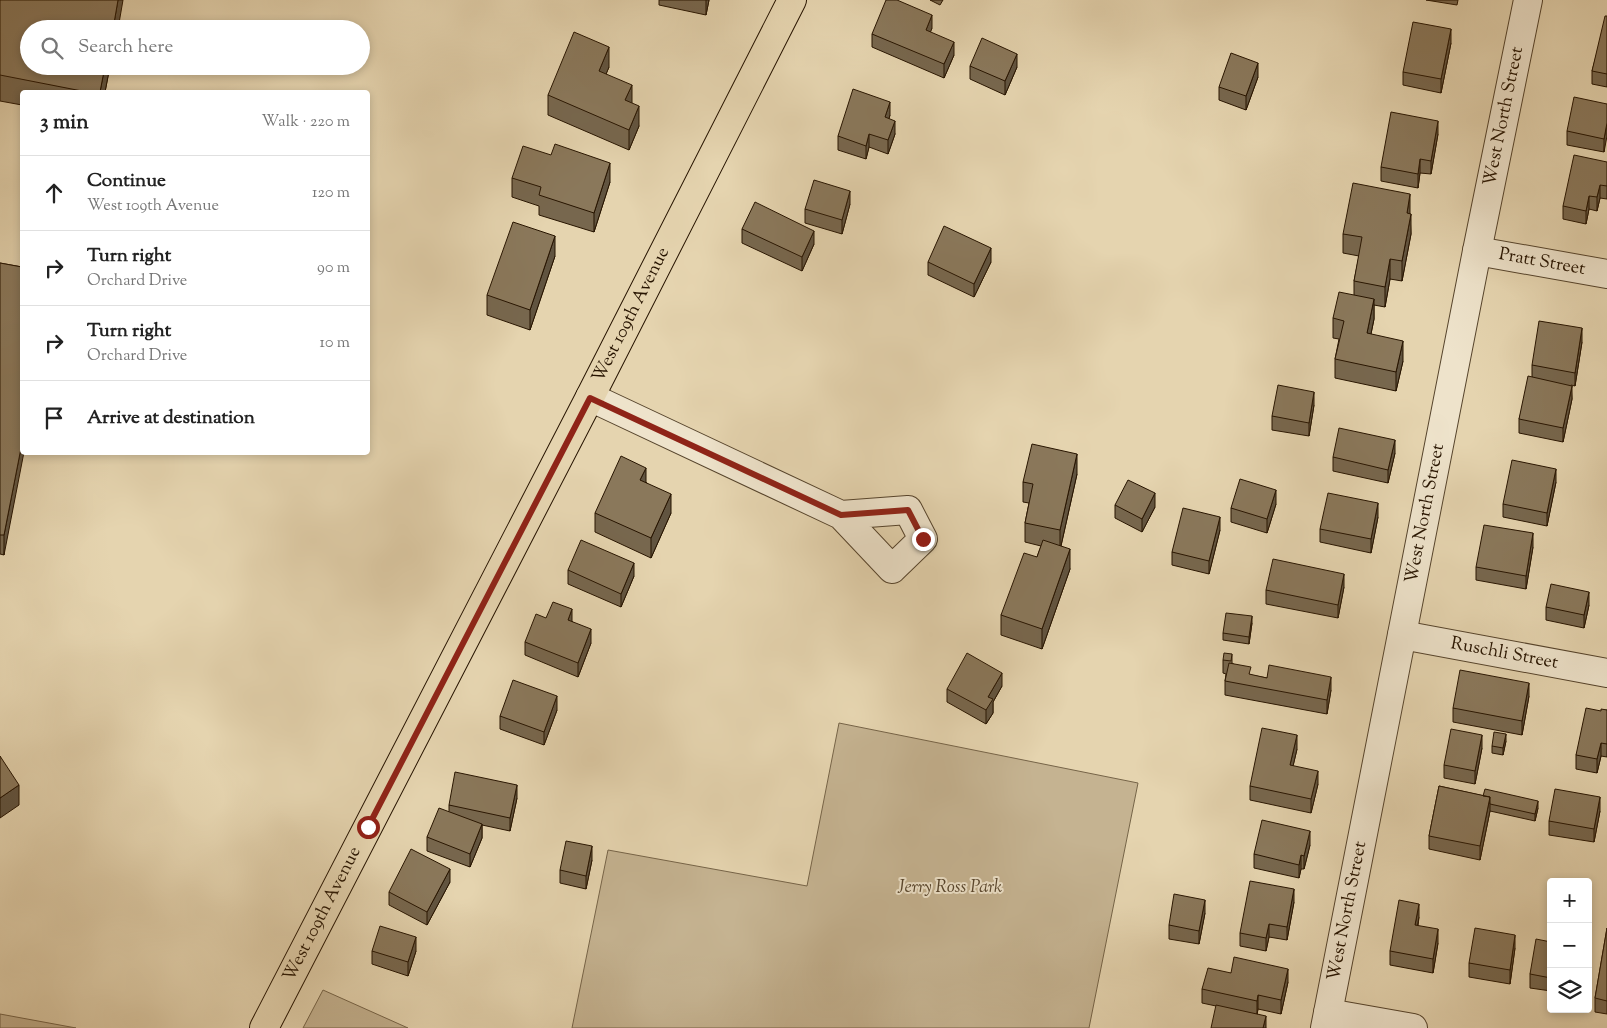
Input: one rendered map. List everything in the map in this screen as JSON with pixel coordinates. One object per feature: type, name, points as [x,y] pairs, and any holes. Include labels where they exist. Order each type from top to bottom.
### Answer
[{"type":"main road","name":"West 109th Avenue","points":[[264,1028],[590,398],[792,0]]},
{"type":"street","name":"West North Street","points":[[1326,1020],[1528,0]]},
{"type":"street","name":"Pratt Street","points":[[1477,251],[1607,274]]},
{"type":"street","points":[[590,398],[841,515]]},
{"type":"street","name":"Ruschli Street","points":[[1402,635],[1607,672]]},
{"type":"street","points":[[1326,1020],[1413,1028]]},
{"type":"green space","name":"Jerry Ross Park","points":[[839,723],[1138,783],[1089,1028],[572,1028],[608,850],[807,886]]},
{"type":"green space","points":[[323,990],[408,1028],[303,1028]]},
{"type":"green space","points":[[0,1014],[76,1028],[0,1028]]},
{"type":"building","points":[[0,0],[118,0],[115,20],[20,20],[20,75],[103,75],[100,90],[77,90],[0,75]]},
{"type":"building","points":[[886,0],[897,0],[932,15],[926,30],[954,42],[944,64],[872,34]]},
{"type":"building","points":[[1605,16],[1607,16],[1607,74],[1592,71]]},
{"type":"building","points":[[1413,22],[1451,29],[1441,79],[1403,72]]},
{"type":"building","points":[[574,32],[609,47],[599,71],[632,85],[625,100],[639,106],[629,130],[548,95]]},
{"type":"building","points":[[982,38],[1017,54],[1005,81],[970,66]]},
{"type":"building","points":[[1231,53],[1258,63],[1246,96],[1219,87]]},
{"type":"building","points":[[853,89],[890,102],[885,117],[895,121],[888,140],[869,134],[866,146],[838,136]]},
{"type":"building","points":[[1574,97],[1607,104],[1607,123],[1604,139],[1567,131]]},
{"type":"building","points":[[1391,112],[1438,121],[1431,161],[1420,159],[1418,174],[1381,167]]},
{"type":"building","points":[[555,144],[610,163],[594,213],[539,195],[541,187],[512,178],[523,146],[551,155]]},
{"type":"building","points":[[1574,155],[1607,162],[1607,186],[1600,185],[1597,197],[1589,196],[1586,211],[1563,206]]},
{"type":"building","points":[[814,180],[850,191],[842,220],[805,209]]},
{"type":"building","points":[[1353,183],[1410,194],[1407,213],[1411,214],[1402,261],[1390,259],[1385,287],[1354,281],[1362,237],[1343,234]]},
{"type":"building","points":[[755,202],[814,231],[802,257],[742,229]]},
{"type":"building","points":[[513,222],[555,236],[530,310],[487,295]]},
{"type":"building","points":[[944,226],[991,248],[974,284],[928,262]]},
{"type":"building","points":[[0,263],[20,267],[20,453],[4,535],[0,535]]},
{"type":"building","points":[[1339,292],[1374,299],[1367,333],[1403,341],[1396,372],[1335,359],[1344,321],[1333,318]]},
{"type":"building","points":[[1539,321],[1582,328],[1575,373],[1532,365]]},
{"type":"building","points":[[1528,376],[1572,386],[1563,428],[1519,419]]},
{"type":"building","points":[[1278,385],[1314,392],[1309,423],[1272,416]]},
{"type":"building","points":[[1339,428],[1395,440],[1388,470],[1333,457]]},
{"type":"building","points":[[1032,444],[1077,454],[1060,530],[1025,523],[1033,484],[1023,482]]},
{"type":"building","points":[[621,456],[646,468],[640,480],[671,494],[651,538],[595,513]]},
{"type":"building","points":[[1512,460],[1556,469],[1547,513],[1503,504]]},
{"type":"building","points":[[1240,479],[1276,490],[1267,519],[1231,508]]},
{"type":"building","points":[[1128,480],[1155,493],[1142,519],[1115,505]]},
{"type":"building","points":[[1328,493],[1378,503],[1371,539],[1320,529]]},
{"type":"building","points":[[1183,508],[1220,517],[1209,561],[1172,552]]},
{"type":"building","points":[[1484,525],[1533,533],[1526,576],[1476,567]]},
{"type":"building","points":[[581,540],[634,563],[621,594],[568,570]]},
{"type":"building","points":[[1043,540],[1070,549],[1042,629],[1001,615],[1024,553],[1037,557]]},
{"type":"building","points":[[1273,559],[1344,574],[1338,605],[1266,590]]},
{"type":"building","points":[[1551,584],[1589,592],[1584,615],[1546,607]]},
{"type":"building","points":[[553,602],[572,609],[568,620],[591,629],[578,663],[525,642],[536,614],[546,618]]},
{"type":"building","points":[[1226,613],[1252,616],[1249,637],[1223,633]]},
{"type":"building","points":[[967,653],[1002,673],[988,697],[993,699],[986,710],[947,689]]},
{"type":"building","points":[[1224,653],[1232,654],[1231,661],[1223,660]]},
{"type":"building","points":[[1229,663],[1251,667],[1249,674],[1267,678],[1269,665],[1331,677],[1327,700],[1225,681]]},
{"type":"building","points":[[1460,670],[1529,683],[1522,721],[1453,708]]},
{"type":"building","points":[[513,680],[557,696],[544,732],[500,716]]},
{"type":"building","points":[[1586,708],[1601,711],[1601,709],[1607,710],[1607,744],[1601,743],[1597,759],[1576,755]]},
{"type":"building","points":[[1262,728],[1297,735],[1290,765],[1318,771],[1311,799],[1250,786]]},
{"type":"building","points":[[1451,729],[1482,735],[1475,771],[1444,765]]},
{"type":"building","points":[[1494,732],[1506,734],[1503,748],[1492,746]]},
{"type":"building","points":[[0,756],[19,785],[0,798]]},
{"type":"building","points":[[455,772],[517,785],[510,818],[449,805]]},
{"type":"building","points":[[1439,786],[1490,797],[1480,846],[1429,836]]},
{"type":"building","points":[[1485,789],[1538,801],[1535,814],[1490,804],[1490,797],[1483,796]]},
{"type":"building","points":[[1555,789],[1600,797],[1594,829],[1549,821]]},
{"type":"building","points":[[439,808],[482,824],[470,854],[427,837]]},
{"type":"building","points":[[1262,820],[1310,831],[1304,856],[1301,855],[1299,865],[1254,854]]},
{"type":"building","points":[[566,841],[592,846],[586,876],[560,870]]},
{"type":"building","points":[[411,849],[450,869],[427,912],[389,892]]},
{"type":"building","points":[[1250,881],[1294,889],[1287,927],[1269,924],[1266,938],[1240,933]]},
{"type":"building","points":[[1174,894],[1205,900],[1199,931],[1169,925]]},
{"type":"building","points":[[1399,900],[1419,904],[1415,925],[1438,929],[1433,959],[1390,951]]},
{"type":"building","points":[[380,926],[416,937],[408,962],[372,951]]},
{"type":"building","points":[[1475,928],[1515,935],[1510,970],[1469,963]]},
{"type":"building","points":[[1607,928],[1607,1001],[1595,998]]},
{"type":"building","points":[[1536,939],[1547,941],[1547,977],[1530,974]]},
{"type":"building","points":[[1234,957],[1288,969],[1281,1000],[1258,995],[1257,1001],[1202,989],[1208,968],[1231,973]]},
{"type":"building","points":[[1216,1005],[1266,1016],[1263,1028],[1211,1028]]},
{"type":"route","points":[[368,827],[590,398],[841,515],[908,510],[923,539]]}]
